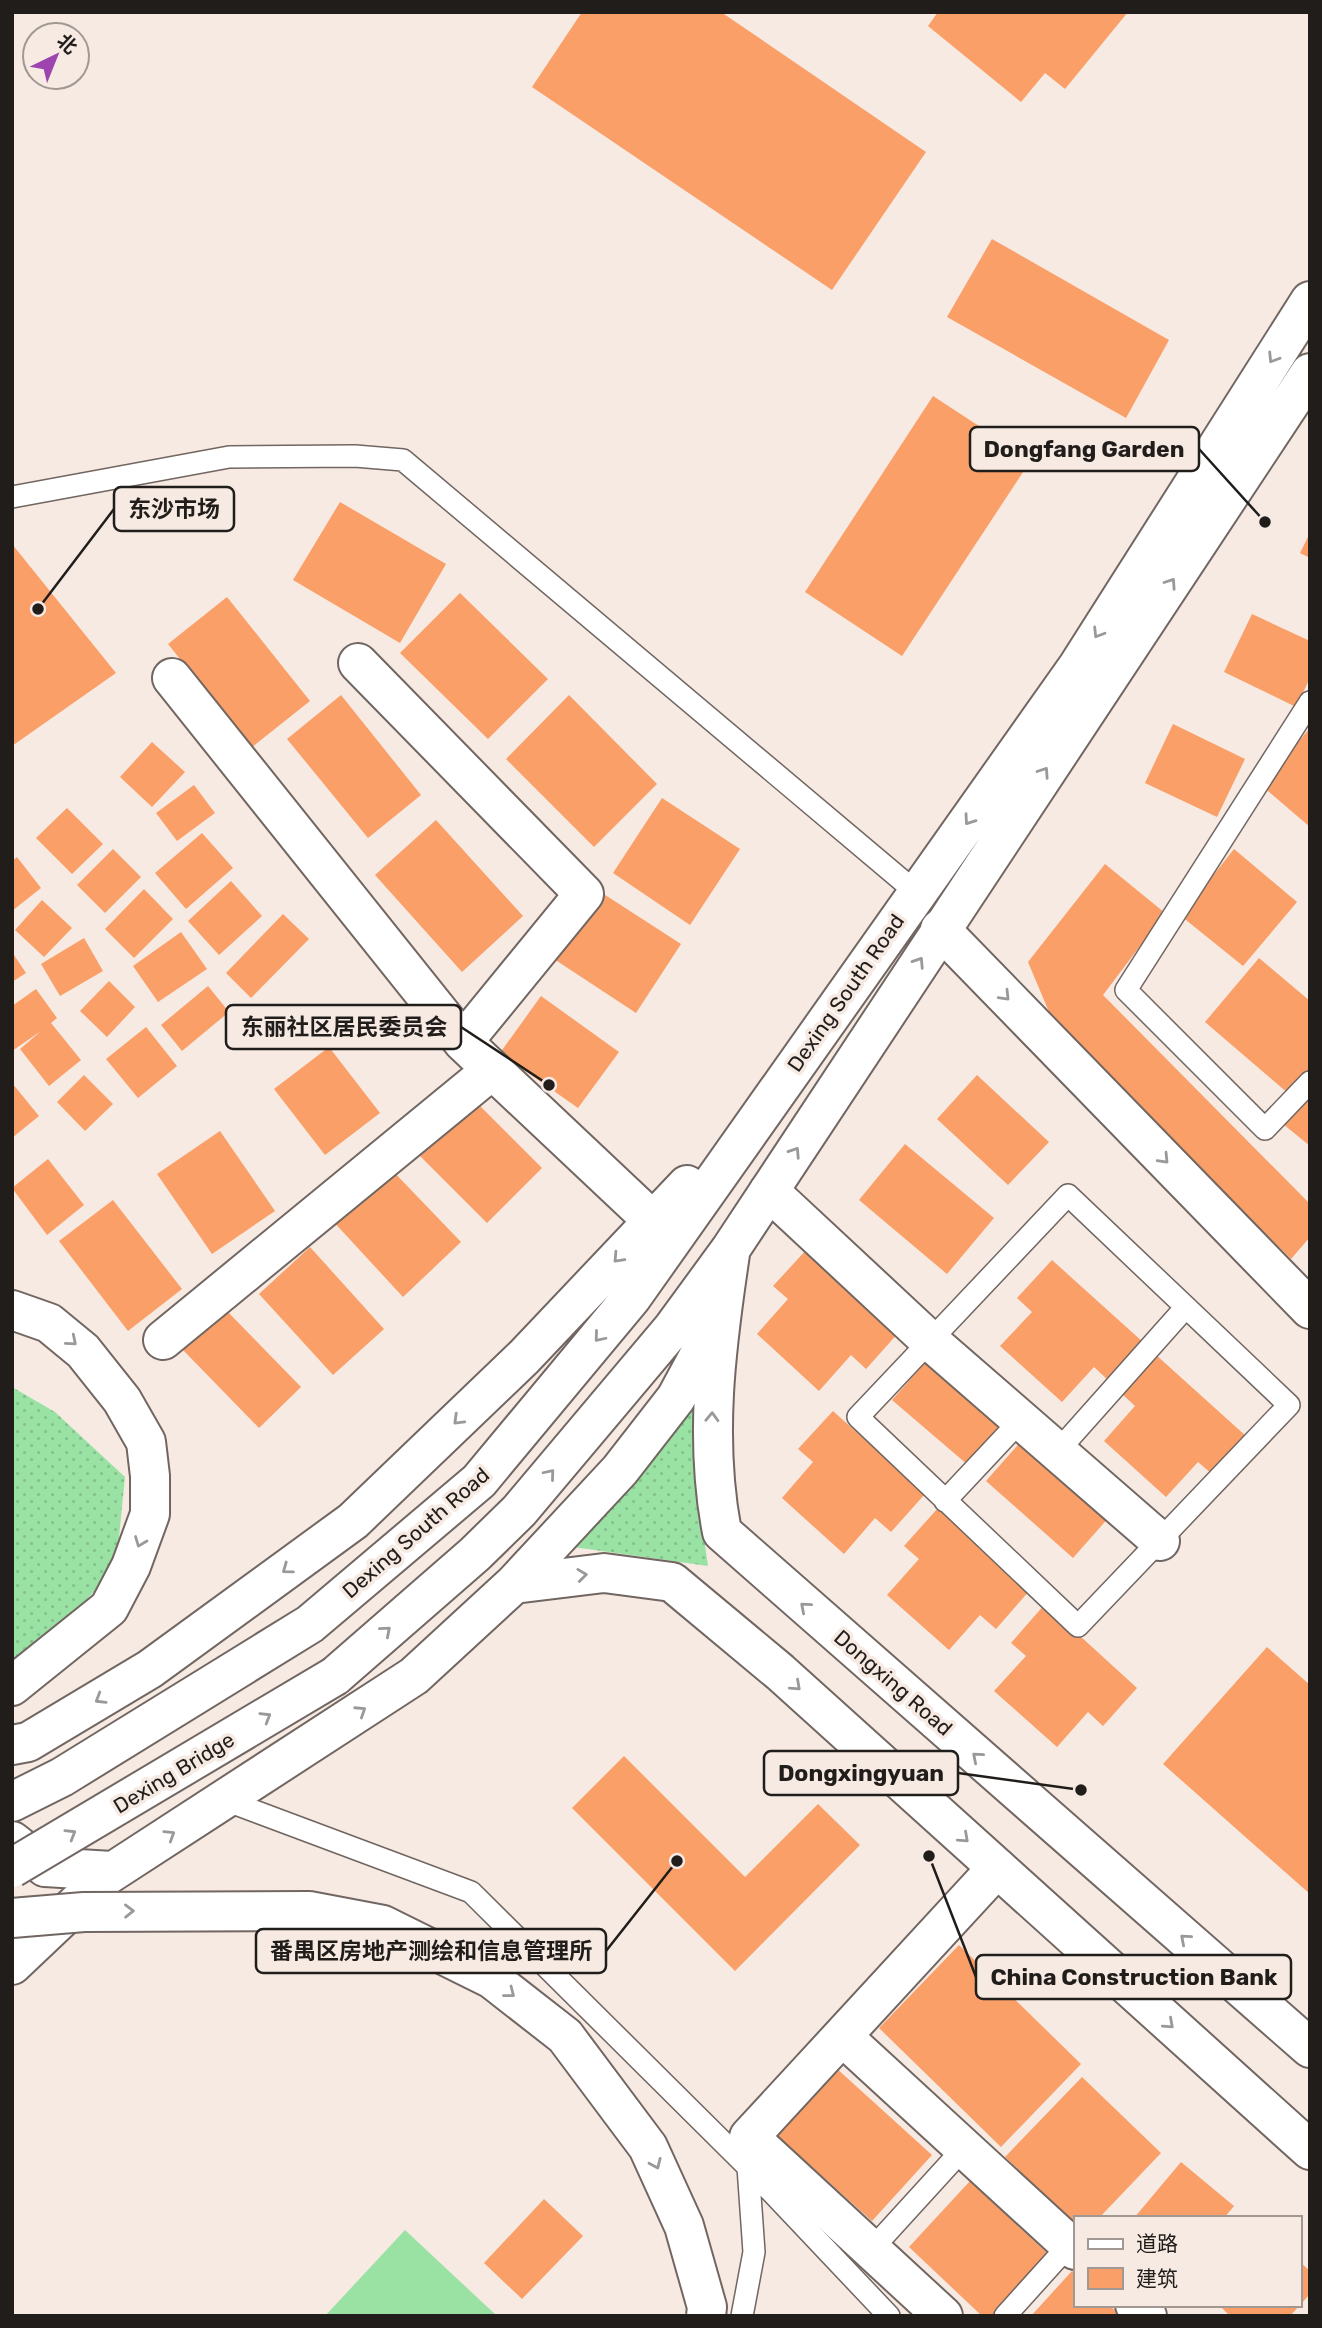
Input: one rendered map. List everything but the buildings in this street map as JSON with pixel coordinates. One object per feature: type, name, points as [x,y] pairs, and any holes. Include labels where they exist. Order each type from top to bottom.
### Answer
[{"type":"main road","name":"Dexing South Road","points":[[12,1802],[62,1777],[310,1624],[480,1481],[632,1297],[1078,666],[1310,301]]},
{"type":"main road","name":"Dexing South Road","points":[[335,1676],[475,1554],[519,1511],[674,1328],[730,1250],[1310,373]]},
{"type":"main road","points":[[358,663],[584,894],[464,1042]]},
{"type":"main road","points":[[172,678],[464,1042],[653,1221]]},
{"type":"main road","points":[[940,929],[1306,1298]]},
{"type":"main road","points":[[163,1340],[492,1070]]},
{"type":"main road","points":[[17,1749],[150,1669],[353,1521],[524,1357],[782,1084]]},
{"type":"main road","points":[[769,1191],[930,1341],[1160,1541]]},
{"type":"main road","name":"Dongxing Road","points":[[730,1250],[715,1364],[711,1443],[715,1497],[722,1532],[1310,2048]]},
{"type":"main road","points":[[12,1310],[49,1323],[83,1351],[122,1400],[145,1443],[150,1476],[150,1514],[131,1566],[109,1608],[12,1686]]},
{"type":"main road","points":[[12,1965],[112,1871],[414,1676],[514,1584],[620,1470],[676,1398],[721,1314]]},
{"type":"main road","points":[[514,1584],[604,1573],[672,1582],[780,1672],[1310,2150]]},
{"type":"main road","name":"Dexing Bridge","points":[[12,1868],[335,1676]]},
{"type":"main road","points":[[12,1841],[45,1867],[112,1871]]},
{"type":"main road","points":[[943,2316],[749,2137],[997,1868]]},
{"type":"main road","points":[[12,1918],[97,1912],[309,1912],[383,1925],[492,1979],[565,2036],[648,2147],[684,2226],[707,2308],[706,2316]]},
{"type":"main road","points":[[842,2036],[1072,2247]]},
{"type":"lane","points":[[12,497],[229,457],[355,456],[403,460],[917,893]]},
{"type":"lane","points":[[1310,702],[1126,990],[1265,1129],[1310,1082]]},
{"type":"lane","points":[[1068,1195],[1186,1307],[1289,1405],[1078,1626],[858,1417],[1068,1195]]},
{"type":"lane","points":[[1057,1452],[1186,1307]]},
{"type":"lane","points":[[945,1501],[1021,1420]]},
{"type":"lane","points":[[225,1800],[471,1892],[748,2167],[889,2316]]},
{"type":"lane","points":[[871,2250],[964,2148]]},
{"type":"lane","points":[[741,2316],[754,2252],[748,2167]]},
{"type":"lane","points":[[1005,2316],[1072,2247]]},
{"type":"green space","points":[[12,1387],[55,1412],[125,1477],[116,1567],[71,1617],[12,1664]]},
{"type":"green space","points":[[695,1390],[696,1483],[708,1566],[566,1546]]},
{"type":"green space","points":[[405,2230],[497,2316],[325,2316]]},
{"type":"place","name":"Dongfang Garden","points":[[1265,522]]},
{"type":"place","name":"东沙市场","points":[[38,609]]},
{"type":"place","name":"东丽社区居民委员会","points":[[549,1085]]},
{"type":"place","name":"Dongxingyuan","points":[[1081,1790]]},
{"type":"place","name":"China Construction Bank","points":[[929,1856]]},
{"type":"place","name":"番禺区房地产测绘和信息管理所","points":[[677,1861]]}]
